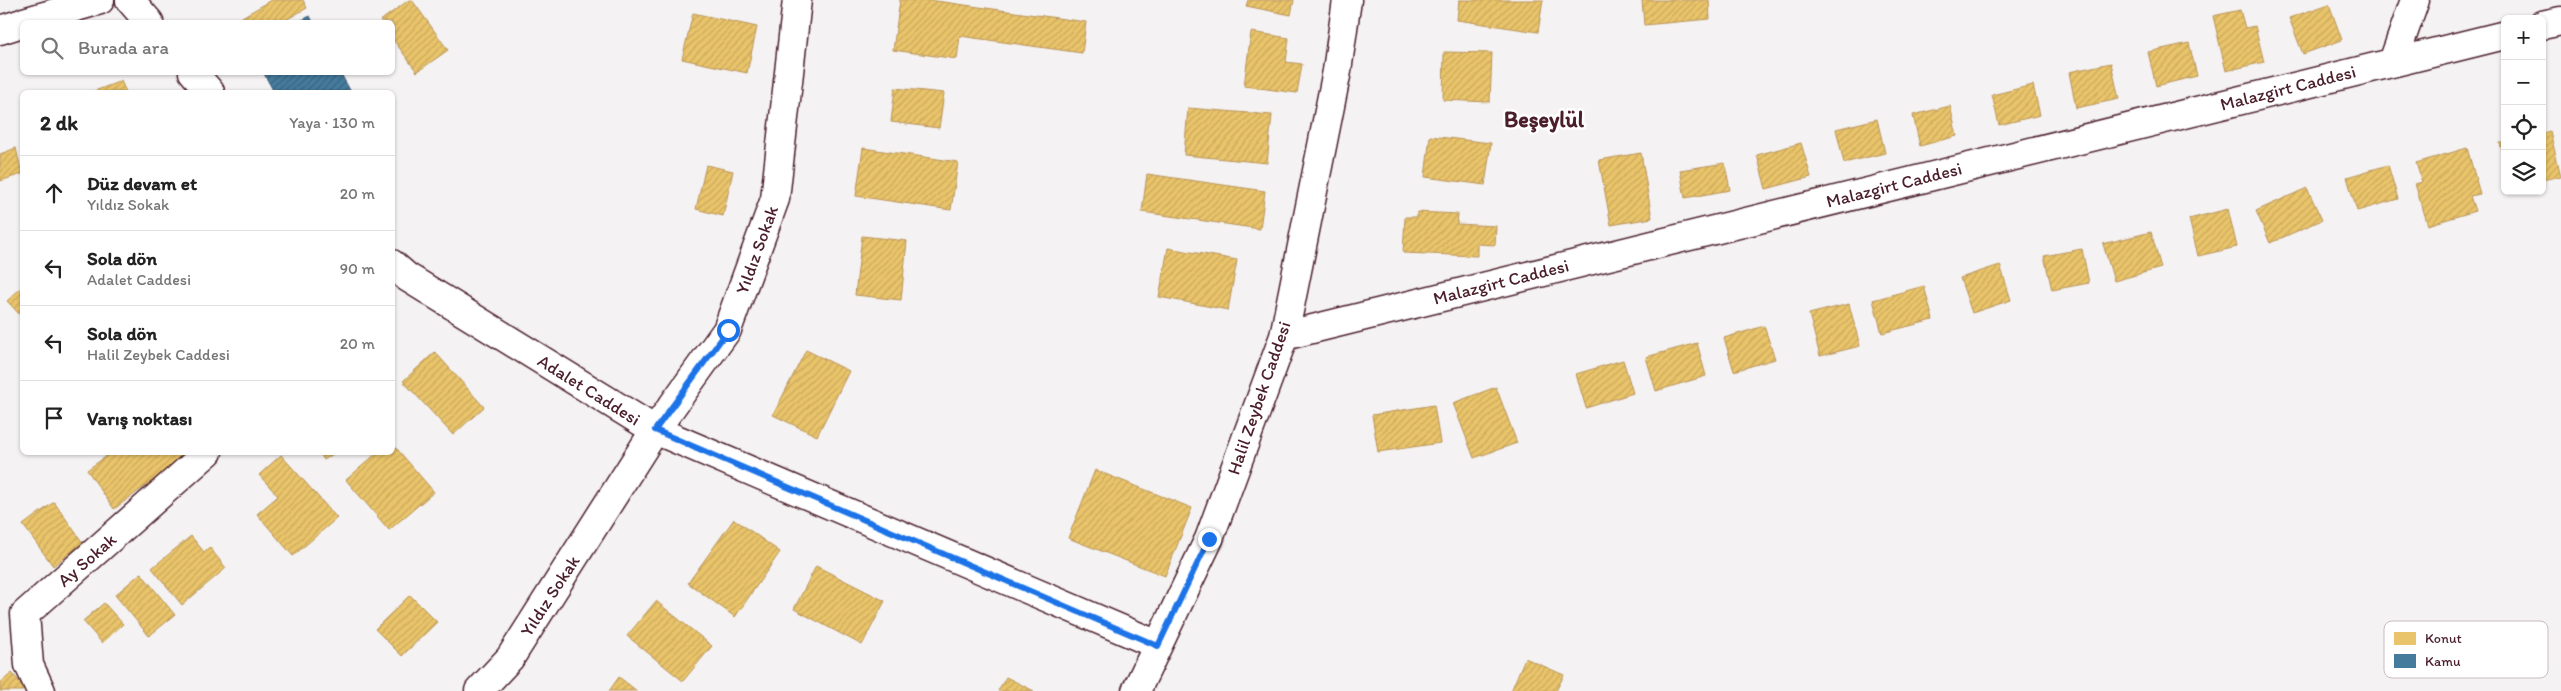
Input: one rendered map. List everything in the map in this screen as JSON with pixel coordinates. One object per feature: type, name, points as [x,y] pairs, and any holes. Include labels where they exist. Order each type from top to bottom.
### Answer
[{"type":"street","points":[[33,20],[100,0]]},
{"type":"street","points":[[130,0],[147,20]]},
{"type":"street","name":"Yıldız Sokak","points":[[478,691],[510,658],[655,430],[728,330],[776,199],[797,0]]},
{"type":"street","name":"Halil Zeybek Caddesi","points":[[1136,691],[1209,539],[1284,336],[1337,71],[1347,0]]},
{"type":"street","points":[[2393,62],[2415,0]]},
{"type":"street","points":[[2546,25],[2561,21]]},
{"type":"street","points":[[0,30],[20,24]]},
{"type":"street","name":"Malazgirt Caddesi","points":[[1284,336],[2501,36]]},
{"type":"street","points":[[196,75],[208,90]]},
{"type":"street","name":"Adalet Caddesi","points":[[397,277],[655,430],[1158,646]]},
{"type":"street","name":"Ay Sokak","points":[[41,691],[29,665],[26,614],[205,455]]},
{"type":"building: Konut","points":[[272,0],[303,0],[307,8],[286,20],[244,20],[242,17]]},
{"type":"building: Konut","points":[[409,0],[412,0],[448,50],[417,72],[395,42],[395,20],[381,20]]},
{"type":"building: Konut","points":[[900,0],[929,0],[1086,22],[1082,53],[960,36],[957,59],[893,50]]},
{"type":"building: Konut","points":[[1248,0],[1294,0],[1291,15],[1246,6]]},
{"type":"building: Konut","points":[[1459,0],[1543,0],[1538,32],[1457,20]]},
{"type":"building: Konut","points":[[1642,0],[1709,0],[1710,19],[1644,25]]},
{"type":"building: Konut","points":[[2329,4],[2342,40],[2303,54],[2289,18]]},
{"type":"building: Konut","points":[[2240,10],[2245,28],[2255,26],[2264,62],[2226,71],[2213,16]]},
{"type":"building: Konut","points":[[693,13],[757,27],[747,73],[682,59]]},
{"type":"building: Konut","points":[[1251,32],[1289,38],[1286,62],[1302,64],[1297,93],[1244,86]]},
{"type":"building: Konut","points":[[2189,43],[2197,76],[2156,86],[2148,52]]},
{"type":"building: Konut","points":[[1444,52],[1492,53],[1490,102],[1443,100]]},
{"type":"building: Konut","points":[[2111,63],[2119,99],[2076,108],[2069,72]]},
{"type":"building: Konut","points":[[121,81],[125,90],[97,90]]},
{"type":"building: Konut","points":[[2033,85],[2040,115],[1999,125],[1992,95]]},
{"type":"building: Konut","points":[[895,88],[944,93],[939,128],[891,122]]},
{"type":"building: Konut","points":[[1950,106],[1957,136],[1920,146],[1913,115]]},
{"type":"building: Konut","points":[[1188,108],[1272,115],[1267,163],[1184,155]]},
{"type":"building: Konut","points":[[1877,119],[1885,153],[1844,163],[1836,129]]},
{"type":"building: Konut","points":[[2550,132],[2561,176],[2546,179],[2546,150],[2546,133]]},
{"type":"building: Konut","points":[[1430,136],[1491,143],[1485,185],[1425,177]]},
{"type":"building: Konut","points":[[1801,143],[1811,177],[1766,189],[1757,155]]},
{"type":"building: Konut","points":[[16,148],[20,175],[0,181],[0,154]]},
{"type":"building: Konut","points":[[863,148],[958,162],[951,210],[856,196]]},
{"type":"building: Konut","points":[[2467,148],[2480,194],[2470,196],[2475,211],[2428,225],[2415,184],[2422,182],[2416,163]]},
{"type":"building: Konut","points":[[1641,153],[1652,218],[1611,225],[1599,160]]},
{"type":"building: Konut","points":[[1725,163],[1730,190],[1685,198],[1680,170]]},
{"type":"building: Konut","points":[[706,165],[733,171],[723,216],[696,209]]},
{"type":"building: Konut","points":[[2388,165],[2398,199],[2357,211],[2347,177]]},
{"type":"building: Konut","points":[[1147,174],[1265,191],[1260,229],[1142,212]]},
{"type":"building: Konut","points":[[2307,188],[2322,220],[2270,243],[2256,211]]},
{"type":"building: Konut","points":[[2228,209],[2237,247],[2198,256],[2189,219]]},
{"type":"building: Konut","points":[[1417,212],[1458,214],[1457,224],[1496,226],[1495,245],[1477,244],[1477,256],[1403,253],[1405,217],[1417,217]]},
{"type":"building: Konut","points":[[2151,232],[2161,268],[2114,281],[2103,244]]},
{"type":"building: Konut","points":[[862,236],[907,241],[901,300],[855,295]]},
{"type":"building: Konut","points":[[1168,248],[1237,260],[1228,310],[1159,297]]},
{"type":"building: Konut","points":[[2082,249],[2089,283],[2052,290],[2044,256]]},
{"type":"building: Konut","points":[[2000,265],[2011,300],[1972,313],[1960,278]]},
{"type":"building: Konut","points":[[1924,286],[1933,320],[1882,333],[1873,300]]},
{"type":"building: Konut","points":[[20,289],[20,315],[7,301]]},
{"type":"building: Konut","points":[[1849,304],[1860,346],[1820,356],[1809,314]]},
{"type":"building: Konut","points":[[1764,326],[1775,359],[1734,371],[1724,338]]},
{"type":"building: Konut","points":[[1697,343],[1706,376],[1656,391],[1646,357]]},
{"type":"building: Konut","points":[[806,350],[849,371],[817,436],[773,415]]},
{"type":"building: Konut","points":[[435,352],[484,407],[453,435],[403,381]]},
{"type":"building: Konut","points":[[1623,360],[1633,393],[1586,408],[1576,374]]},
{"type":"building: Konut","points":[[1496,387],[1517,443],[1474,458],[1453,403]]},
{"type":"building: Konut","points":[[1434,405],[1440,443],[1378,452],[1372,415]]},
{"type":"building: Konut","points":[[395,446],[434,492],[389,530],[346,480],[375,455],[395,455]]},
{"type":"building: Konut","points":[[108,455],[188,455],[114,509],[87,470]]},
{"type":"building: Konut","points":[[281,455],[337,518],[293,556],[257,514],[278,496],[259,475]]},
{"type":"building: Konut","points":[[321,455],[332,455],[324,460]]},
{"type":"building: Konut","points":[[1095,470],[1192,508],[1165,576],[1068,538]]},
{"type":"building: Konut","points":[[54,502],[83,543],[53,566],[23,525]]},
{"type":"building: Konut","points":[[734,519],[780,552],[735,617],[688,583]]},
{"type":"building: Konut","points":[[191,536],[204,552],[210,548],[226,568],[182,605],[152,568]]},
{"type":"building: Konut","points":[[816,566],[885,601],[862,645],[794,609]]},
{"type":"building: Konut","points":[[141,573],[175,615],[149,636],[115,595]]},
{"type":"building: Konut","points":[[410,595],[437,622],[402,656],[375,629]]},
{"type":"building: Konut","points":[[656,601],[712,646],[683,681],[627,636]]},
{"type":"building: Konut","points":[[104,603],[123,624],[102,643],[83,621]]},
{"type":"building: Konut","points":[[1525,658],[1564,675],[1556,691],[1511,691]]},
{"type":"building: Konut","points":[[12,673],[27,691],[0,691],[0,683]]},
{"type":"building: Konut","points":[[619,677],[637,691],[609,691]]},
{"type":"building: Konut","points":[[1006,677],[1034,691],[998,691]]},
{"type":"building: Kamu","points":[[310,16],[312,20],[302,20]]},
{"type":"building: Kamu","points":[[265,75],[342,75],[350,90],[273,90]]},
{"type":"district","name":"Beşeylül","points":[[1544,119]]},
{"type":"route","points":[[728,330],[655,430],[1158,646],[1209,539]]}]
